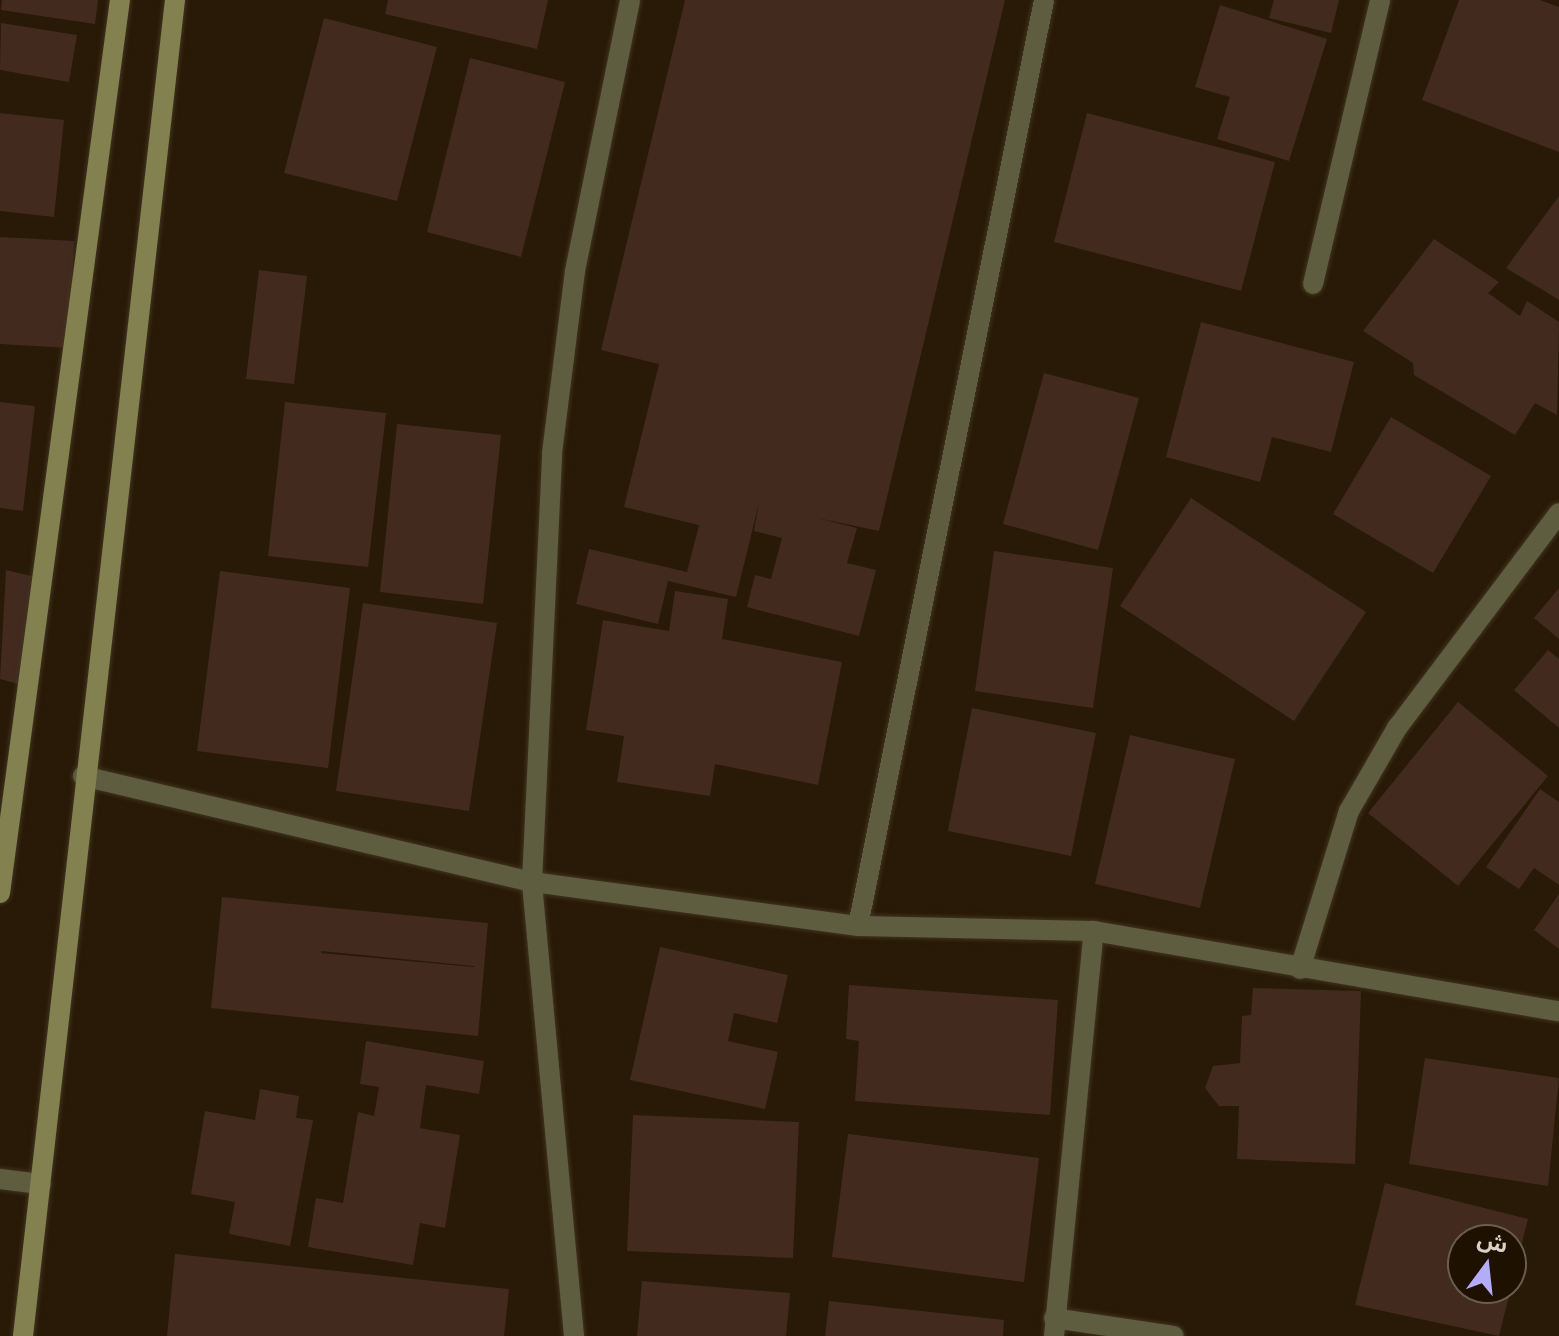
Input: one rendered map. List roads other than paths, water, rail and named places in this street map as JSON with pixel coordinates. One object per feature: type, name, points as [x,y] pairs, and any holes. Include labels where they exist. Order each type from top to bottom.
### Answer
[{"type":"street","points":[[0,893],[120,0]]},
{"type":"street","points":[[23,1336],[83,776],[175,0]]},
{"type":"street","points":[[574,1336],[532,882],[552,453],[575,271],[630,0]]},
{"type":"street","points":[[858,926],[1044,0]]},
{"type":"street","points":[[1313,284],[1380,0]]},
{"type":"street","points":[[1300,969],[1349,811],[1397,728],[1559,513]]},
{"type":"street","points":[[83,776],[532,882],[858,926],[1094,931],[1300,969],[1559,1011]]},
{"type":"street","points":[[1094,931],[1054,1327],[1174,1336]]},
{"type":"street","points":[[0,1179],[41,1184]]}]
